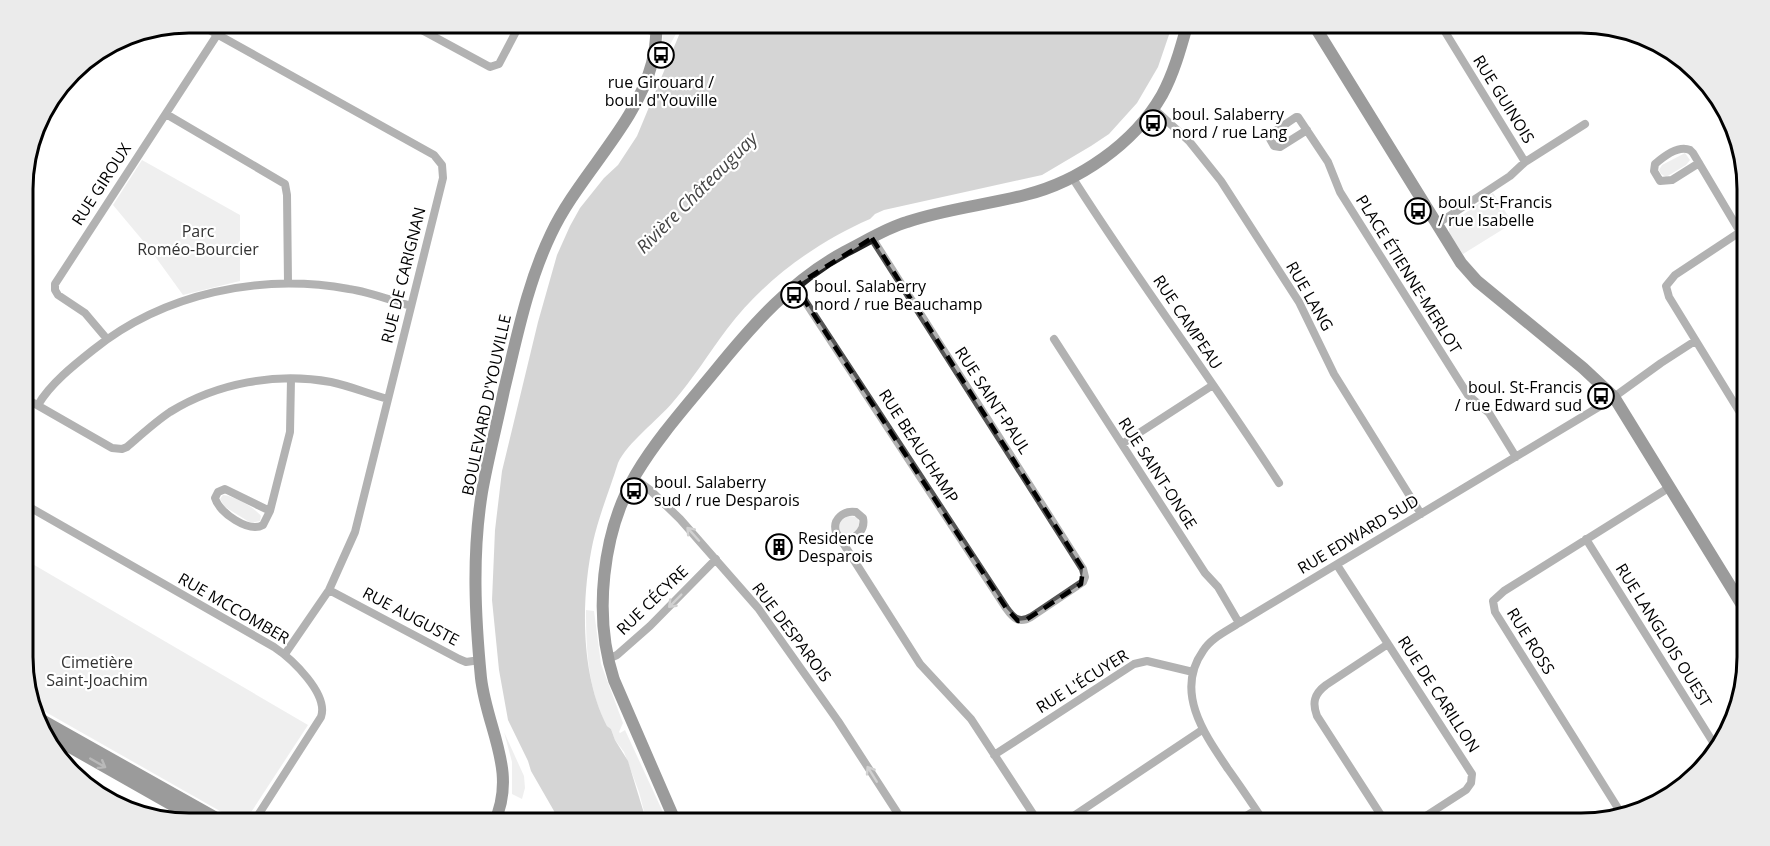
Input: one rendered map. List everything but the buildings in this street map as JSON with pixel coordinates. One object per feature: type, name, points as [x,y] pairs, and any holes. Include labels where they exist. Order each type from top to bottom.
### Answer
[{"type":"street","name":"RUE DE CARIGNAN","points":[[214,33],[427,152],[439,160],[444,169],[355,532],[329,590],[285,654]]},
{"type":"street","points":[[427,33],[490,67],[499,64],[515,33]]},
{"type":"street","name":"BOULEVARD D'YOUVILLE","points":[[497,813],[503,795],[503,767],[487,711],[480,660],[475,582],[482,492],[529,290],[546,245],[563,211],[621,127],[644,84],[652,64],[656,33]]},
{"type":"street","points":[[672,813],[626,710],[608,659],[602,613],[604,574],[618,519],[634,478],[664,435],[758,320],[795,286],[831,260],[906,222],[1029,194],[1072,177],[1119,144],[1153,108],[1170,77],[1184,33]]},
{"type":"street","points":[[1318,33],[1458,258],[1473,278],[1583,368],[1614,398],[1737,597]]},
{"type":"street","name":"RUE GUINOIS","points":[[1446,33],[1525,162]]},
{"type":"street","name":"RUE GIROUX","points":[[107,339],[85,314],[58,296],[55,292],[55,284],[217,35]]},
{"type":"street","name":"RUE LANG","points":[[1153,108],[1193,146],[1227,190],[1299,302],[1334,374],[1420,514]]},
{"type":"street","points":[[166,114],[285,184],[288,282]]},
{"type":"street","points":[[1437,224],[1510,176],[1525,162],[1585,124]]},
{"type":"street","name":"PLACE ÉTIENNE-MERLOT","points":[[1307,130],[1331,167],[1340,192],[1468,395],[1489,413],[1516,457]]},
{"type":"street","points":[[1699,163],[1668,181],[1660,181],[1654,171],[1658,161],[1683,147],[1690,150],[1699,163],[1737,221]]},
{"type":"street","name":"RUE CAMPEAU","points":[[1072,177],[1105,229],[1228,404],[1279,483]]},
{"type":"street","points":[[1737,234],[1675,275],[1668,282],[1666,291],[1737,408]]},
{"type":"street","name":"RUE SAINT-PAUL","points":[[872,238],[1081,566],[1085,579],[1078,586],[1031,617],[1018,621]]},
{"type":"street","points":[[38,405],[76,364],[107,339],[150,314],[191,298],[246,286],[288,282],[352,289],[411,306]]},
{"type":"street","name":"RUE BEAUCHAMP","points":[[795,286],[1006,608],[1018,621]]},
{"type":"street","name":"RUE SAINT-ONGE","points":[[1054,339],[1204,573],[1218,587],[1239,623]]},
{"type":"street","name":"RUE EDWARD SUD","points":[[1258,813],[1202,730],[1193,702],[1193,672],[1201,653],[1208,644],[1336,564],[1614,398],[1695,341]]},
{"type":"street","points":[[270,511],[256,506],[229,490],[221,490],[215,495],[216,504],[222,510],[253,528],[263,525],[270,511],[290,432],[291,379]]},
{"type":"street","points":[[33,402],[112,448],[122,449],[171,412],[197,398],[228,386],[255,381],[320,380],[388,399]]},
{"type":"street","points":[[1122,444],[1213,385]]},
{"type":"street","name":"RUE DESPAROIS","points":[[634,478],[658,497],[758,608],[813,684],[897,813]]},
{"type":"street","name":"RUE ROSS","points":[[1618,809],[1492,604],[1495,597],[1504,591],[1670,487]]},
{"type":"street","name":"RUE MCCOMBER","points":[[33,509],[285,654],[319,696],[323,707],[322,714],[260,813]]},
{"type":"street","name":"RUE LANGLOIS OUEST","points":[[1586,539],[1712,741]]},
{"type":"street","points":[[844,544],[923,668],[971,719],[1032,813]]},
{"type":"street","name":"RUE CÉCYRE","points":[[608,659],[617,656],[650,626],[716,560]]},
{"type":"street","name":"RUE DE CARILLON","points":[[1336,564],[1472,774],[1472,783],[1466,790],[1430,813]]},
{"type":"street","name":"RUE AUGUSTE","points":[[329,590],[459,659],[466,662],[480,660]]},
{"type":"street","points":[[1379,813],[1317,717],[1314,701],[1318,692],[1326,685],[1388,644]]},
{"type":"street","name":"RUE L'ÉCUYER","points":[[994,755],[1134,664],[1147,661],[1193,672]]},
{"type":"street","points":[[48,724],[206,813]]},
{"type":"street","points":[[1078,813],[1202,730]]},
{"type":"street","points":[[57,740],[184,813]]},
{"type":"street","points":[[1251,813],[1256,810]]},
{"type":"highlighted area","points":[[872,238],[1083,569],[1081,584],[1026,620],[1018,621],[1006,608],[795,286]]},
{"type":"green space","points":[[663,33],[676,33],[666,52],[662,50]]},
{"type":"green space","points":[[1685,153],[1690,160],[1686,165],[1666,177],[1661,174],[1659,170],[1662,165]]},
{"type":"green space","name":"Parc Roméo-Bourcier","points":[[142,160],[240,215],[240,281],[183,295],[149,248],[113,205]]},
{"type":"green space","points":[[1493,193],[1513,223],[1463,254],[1449,234],[1449,226]]},
{"type":"green space","points":[[223,495],[233,497],[249,506],[261,516],[260,521],[251,523],[225,507],[220,499]]},
{"type":"green space","points":[[848,516],[857,517],[860,524],[856,531],[846,535],[838,530],[839,522]]},
{"type":"green space","name":"Cimetière Saint-Joachim","points":[[33,564],[308,725],[251,813],[223,813],[43,710],[34,677]]},
{"type":"green space","points":[[586,610],[594,611],[601,664],[623,723],[619,732],[625,730],[663,813],[644,813],[624,752],[607,726],[596,698],[589,670]]},
{"type":"green space","points":[[504,732],[524,776],[525,788],[522,799],[512,794],[512,762]]},
{"type":"water","name":"Rivière Châteauguay","points":[[680,33],[1170,33],[1158,67],[1137,103],[1109,134],[1091,146],[1042,175],[884,210],[791,265],[741,311],[667,409],[622,455],[601,512],[593,542],[586,587],[585,636],[592,683],[598,705],[607,726],[611,729],[628,761],[644,813],[555,813],[531,771],[508,720],[499,670],[492,600],[495,530],[502,471],[538,322],[557,255],[580,208],[604,178],[618,165],[637,136]]},
{"type":"place","name":"rue Girouard / boul. d'Youville","points":[[661,55]]},
{"type":"place","name":"boul. Salaberry nord / rue Lang","points":[[1153,123]]},
{"type":"place","name":"boul. St-Francis / rue Isabelle","points":[[1418,211]]},
{"type":"place","name":"boul. Salaberry nord / rue Beauchamp","points":[[794,295]]},
{"type":"place","name":"boul. St-Francis / rue Edward sud","points":[[1601,396]]},
{"type":"place","name":"boul. Salaberry sud / rue Desparois","points":[[634,491]]},
{"type":"place","name":"Residence Desparois","points":[[779,547]]}]
